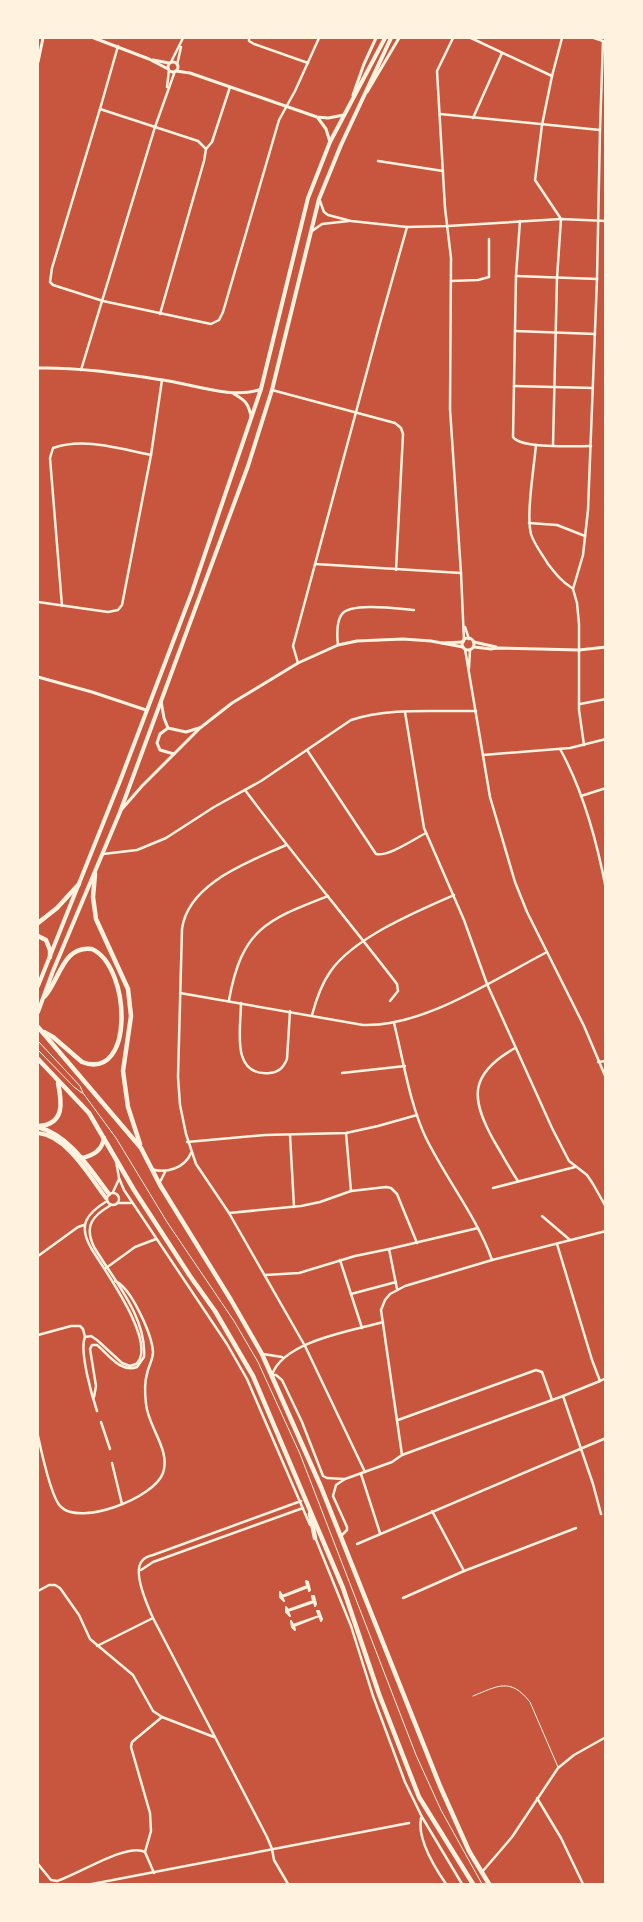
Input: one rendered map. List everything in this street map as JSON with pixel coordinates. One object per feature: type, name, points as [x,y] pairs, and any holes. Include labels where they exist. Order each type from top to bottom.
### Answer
[{"type":"main road","points":[[38,986],[192,592],[260,389],[308,198],[330,142],[385,38]]},
{"type":"main road","points":[[38,1012],[53,971],[120,812],[245,475],[272,390],[319,199],[341,144],[391,38]]},
{"type":"main road","points":[[95,874],[93,897],[96,919],[128,989],[131,1016],[123,1071],[124,1085],[128,1107],[141,1148],[150,1168],[231,1300],[272,1375],[341,1536],[440,1786],[469,1850],[489,1884]]},
{"type":"main road","points":[[38,923],[57,908],[79,884]]},
{"type":"main road","points":[[38,936],[46,940],[50,950],[50,957]]},
{"type":"main road","points":[[39,1029],[53,1037],[82,1062],[94,1064],[105,1061],[114,1052],[122,1025],[121,1001],[115,979],[103,956],[92,949],[79,950],[67,957],[52,986],[44,996]]},
{"type":"main road","points":[[39,1029],[141,1148]]},
{"type":"main road","points":[[38,1059],[88,1113],[104,1136],[142,1203],[234,1340],[268,1406],[343,1588],[419,1797],[473,1884]]},
{"type":"main road","points":[[38,1127],[50,1124],[60,1113],[62,1102],[58,1081]]},
{"type":"main road","points":[[38,1127],[58,1136],[81,1158],[109,1196]]},
{"type":"main road","points":[[38,1133],[51,1136],[63,1144],[109,1196]]},
{"type":"main road","points":[[81,1158],[91,1155],[98,1150],[104,1136]]},
{"type":"main road","points":[[261,1409],[268,1406]]},
{"type":"main road","points":[[307,1500],[316,1538]]},
{"type":"street","points":[[94,38],[118,46],[169,69],[190,73],[317,117],[328,118],[344,115]]},
{"type":"street","points":[[167,91],[170,63],[184,38]]},
{"type":"street","points":[[249,38],[254,44],[308,63]]},
{"type":"street","points":[[118,46],[50,282],[53,285],[103,301],[205,324],[217,322],[221,317],[279,120],[319,38]]},
{"type":"street","points":[[352,100],[364,64],[376,38]]},
{"type":"street","points":[[362,102],[399,38]]},
{"type":"street","points":[[453,38],[437,71],[442,170],[451,281],[450,409],[462,573],[463,641],[466,664],[469,668]]},
{"type":"street","points":[[471,38],[552,76]]},
{"type":"street","points":[[553,445],[555,333],[561,219],[535,180],[542,125],[562,38]]},
{"type":"street","points":[[584,745],[580,704],[578,610],[573,589],[581,566],[585,536],[591,446],[604,42],[594,38]]},
{"type":"street","points":[[38,62],[44,39]]},
{"type":"street","points":[[82,370],[155,127],[178,65],[181,43]]},
{"type":"street","points":[[473,118],[502,53]]},
{"type":"street","points":[[149,59],[174,62],[190,73]]},
{"type":"street","points":[[160,314],[204,161],[206,148],[212,142],[230,87]]},
{"type":"street","points":[[100,109],[198,141],[206,148]]},
{"type":"street","points":[[440,114],[600,130]]},
{"type":"street","points":[[317,117],[326,129],[330,142]]},
{"type":"street","points":[[378,161],[442,170]]},
{"type":"street","points":[[319,199],[324,212],[328,215],[350,221],[407,227],[561,219],[606,221]]},
{"type":"street","points":[[310,234],[322,224],[350,221]]},
{"type":"street","points":[[520,221],[516,276],[513,438],[517,442],[536,445],[591,446]]},
{"type":"street","points":[[298,663],[293,646],[407,227]]},
{"type":"street","points":[[451,281],[476,280],[489,277],[489,239]]},
{"type":"street","points":[[516,276],[597,279]]},
{"type":"street","points":[[515,331],[595,334]]},
{"type":"street","points":[[38,368],[82,370],[162,380],[234,394],[248,393],[260,389]]},
{"type":"street","points":[[38,602],[108,612],[114,612],[122,605],[151,455],[162,380]]},
{"type":"street","points":[[514,386],[593,388]]},
{"type":"street","points":[[272,390],[357,411],[395,423],[402,431],[396,570]]},
{"type":"street","points":[[234,394],[247,403],[251,417]]},
{"type":"street","points":[[62,606],[50,458],[53,448],[86,444],[151,455]]},
{"type":"street","points":[[536,445],[529,523],[532,536],[559,578],[573,589]]},
{"type":"street","points":[[529,523],[557,525],[585,536]]},
{"type":"street","points":[[315,564],[462,573]]},
{"type":"street","points":[[338,644],[338,628],[341,616],[346,611],[356,608],[379,607],[414,610]]},
{"type":"street","points":[[464,626],[469,638],[474,642],[497,648]]},
{"type":"street","points":[[120,812],[142,786],[200,728],[232,703],[298,663],[338,644],[357,641],[387,640],[442,643],[463,641],[469,638]]},
{"type":"street","points":[[474,642],[469,668],[482,755],[490,797],[512,874],[527,912],[584,1026],[605,1076]]},
{"type":"street","points":[[442,643],[472,649],[579,650],[606,647]]},
{"type":"street","points":[[38,676],[146,710]]},
{"type":"street","points":[[580,704],[606,699]]},
{"type":"street","points":[[161,701],[168,728]]},
{"type":"street","points":[[103,854],[137,850],[158,842],[214,807],[246,790],[352,720],[367,715],[405,712],[476,711]]},
{"type":"street","points":[[405,712],[418,796],[426,833],[454,896],[487,984],[567,1158],[587,1175],[606,1207]]},
{"type":"street","points":[[174,754],[160,750],[157,743],[160,734],[168,728],[186,732],[200,728]]},
{"type":"street","points":[[482,755],[560,749],[606,740]]},
{"type":"street","points":[[560,749],[582,796],[606,889]]},
{"type":"street","points":[[307,750],[376,854],[381,855],[389,852],[426,833]]},
{"type":"street","points":[[582,796],[606,788]]},
{"type":"street","points":[[246,790],[286,845],[397,984],[398,991],[390,1000]]},
{"type":"street","points":[[286,845],[212,884],[192,901],[184,916],[182,929],[178,1086],[187,1142],[196,1164],[229,1213],[305,1346],[365,1472]]},
{"type":"street","points":[[601,867],[606,866]]},
{"type":"street","points":[[229,1000],[235,971],[240,958],[258,931],[280,916],[328,896]]},
{"type":"street","points":[[312,1015],[319,993],[336,963],[364,941],[409,915],[454,896]]},
{"type":"street","points":[[180,993],[241,1002],[363,1025],[394,1023],[434,1010],[547,952]]},
{"type":"street","points":[[241,1002],[240,1039],[242,1060],[250,1070],[260,1073],[279,1070],[284,1067],[290,1011]]},
{"type":"street","points":[[394,1023],[417,1115],[436,1159],[478,1228],[492,1260]]},
{"type":"street","points":[[515,1048],[502,1055],[486,1071],[479,1084],[477,1099],[484,1122],[518,1181]]},
{"type":"street","points":[[598,1062],[606,1061]]},
{"type":"street","points":[[342,1073],[405,1066]]},
{"type":"street","points":[[187,1142],[258,1135],[346,1133],[364,1130],[417,1115]]},
{"type":"street","points":[[346,1133],[351,1191]]},
{"type":"street","points":[[290,1135],[294,1207]]},
{"type":"street","points":[[160,1185],[162,1176],[166,1171],[185,1162],[191,1152]]},
{"type":"street","points":[[116,1158],[119,1178],[132,1203],[227,1344],[261,1409],[301,1501],[351,1626],[396,1761],[422,1817],[462,1884]]},
{"type":"street","points":[[185,1162],[196,1164]]},
{"type":"street","points":[[493,1188],[576,1167]]},
{"type":"street","points":[[150,1168],[166,1171]]},
{"type":"street","points":[[86,1337],[93,1338],[124,1364],[132,1365],[140,1359],[140,1342],[136,1326],[124,1302],[87,1242],[84,1225],[87,1218],[109,1196],[119,1178]]},
{"type":"street","points":[[229,1213],[294,1207],[320,1202],[351,1191],[386,1187],[394,1190],[417,1242]]},
{"type":"street","points":[[109,1196],[119,1196],[118,1203]]},
{"type":"street","points":[[109,1196],[111,1205]]},
{"type":"street","points":[[84,1346],[97,1345],[120,1366],[126,1369],[137,1367],[144,1357],[144,1341],[132,1308],[94,1247],[89,1230],[97,1215],[111,1205],[132,1203]]},
{"type":"street","points":[[542,1216],[570,1240]]},
{"type":"street","points":[[38,1256],[78,1227],[84,1225]]},
{"type":"street","points":[[265,1275],[299,1273],[340,1260],[478,1228]]},
{"type":"street","points":[[402,1455],[381,1310],[382,1305],[390,1294],[397,1289],[492,1260],[606,1231]]},
{"type":"street","points":[[106,1268],[135,1247],[156,1239]]},
{"type":"street","points":[[557,1244],[600,1381]]},
{"type":"street","points":[[389,1249],[397,1289]]},
{"type":"street","points":[[340,1260],[362,1328]]},
{"type":"street","points":[[38,1436],[56,1501],[65,1510],[74,1514],[90,1513],[122,1504],[142,1496],[157,1484],[164,1468],[165,1459],[148,1418],[146,1405],[146,1376],[153,1356],[152,1347],[136,1306],[122,1285],[114,1281]]},
{"type":"street","points":[[351,1294],[396,1282]]},
{"type":"street","points":[[346,1479],[323,1476],[302,1422],[282,1380],[280,1377],[272,1375],[278,1363],[284,1357],[305,1346],[383,1322]]},
{"type":"street","points":[[38,1335],[75,1325],[83,1329],[86,1337],[84,1346],[86,1368],[97,1411]]},
{"type":"street","points":[[90,1346],[96,1386],[94,1398]]},
{"type":"street","points":[[262,1354],[272,1357],[284,1357]]},
{"type":"street","points":[[397,1420],[536,1370],[542,1372],[552,1400]]},
{"type":"street","points":[[341,1536],[347,1530],[347,1527],[333,1496],[336,1485],[346,1479],[392,1462],[402,1455],[563,1396],[606,1378]]},
{"type":"street","points":[[563,1396],[601,1514]]},
{"type":"street","points":[[101,1422],[110,1449]]},
{"type":"street","points":[[357,1544],[606,1438]]},
{"type":"street","points":[[112,1463],[122,1504]]},
{"type":"street","points":[[361,1474],[380,1533]]},
{"type":"street","points":[[288,1884],[274,1860],[272,1849],[153,1618],[142,1592],[140,1571],[141,1561],[153,1555],[301,1501]]},
{"type":"street","points":[[140,1571],[148,1564],[303,1508]]},
{"type":"street","points":[[432,1511],[464,1571]]},
{"type":"street","points":[[403,1598],[464,1571],[576,1528]]},
{"type":"street","points":[[306,1581],[308,1582],[309,1591],[308,1587],[282,1597],[284,1601],[280,1595],[280,1592],[282,1596],[307,1586],[306,1581]]},
{"type":"street","points":[[38,1591],[49,1585],[55,1585],[60,1588],[75,1607],[90,1639],[133,1675],[150,1708],[162,1717],[214,1737]]},
{"type":"street","points":[[312,1596],[314,1596],[315,1606],[314,1602],[288,1611],[290,1616],[286,1610],[286,1607],[288,1610],[313,1601],[312,1596]]},
{"type":"street","points":[[321,1620],[319,1611],[317,1611],[319,1616],[293,1625],[292,1622],[292,1627],[296,1630],[294,1626],[319,1616],[321,1620]]},
{"type":"street","points":[[97,1646],[153,1618]]},
{"type":"street","points":[[154,1873],[145,1852],[151,1831],[150,1814],[131,1747],[132,1742],[162,1717]]},
{"type":"street","points":[[482,1872],[512,1837],[558,1768],[574,1754],[606,1737]]},
{"type":"street","points":[[538,1798],[583,1884]]},
{"type":"street","points":[[422,1817],[420,1826],[422,1836],[436,1868],[446,1884]]},
{"type":"street","points":[[92,1884],[409,1823]]},
{"type":"street","points":[[38,1864],[51,1880],[58,1881],[121,1854],[135,1850],[145,1852]]},
{"type":"lane","points":[[38,1041],[80,1086],[83,1093],[116,1138],[167,1222],[234,1321],[258,1362],[300,1454],[416,1756],[441,1810],[482,1884]]},
{"type":"lane","points":[[38,1050],[74,1087],[83,1093]]},
{"type":"lane","points":[[473,1696],[501,1685],[516,1688],[530,1702],[558,1768]]}]
